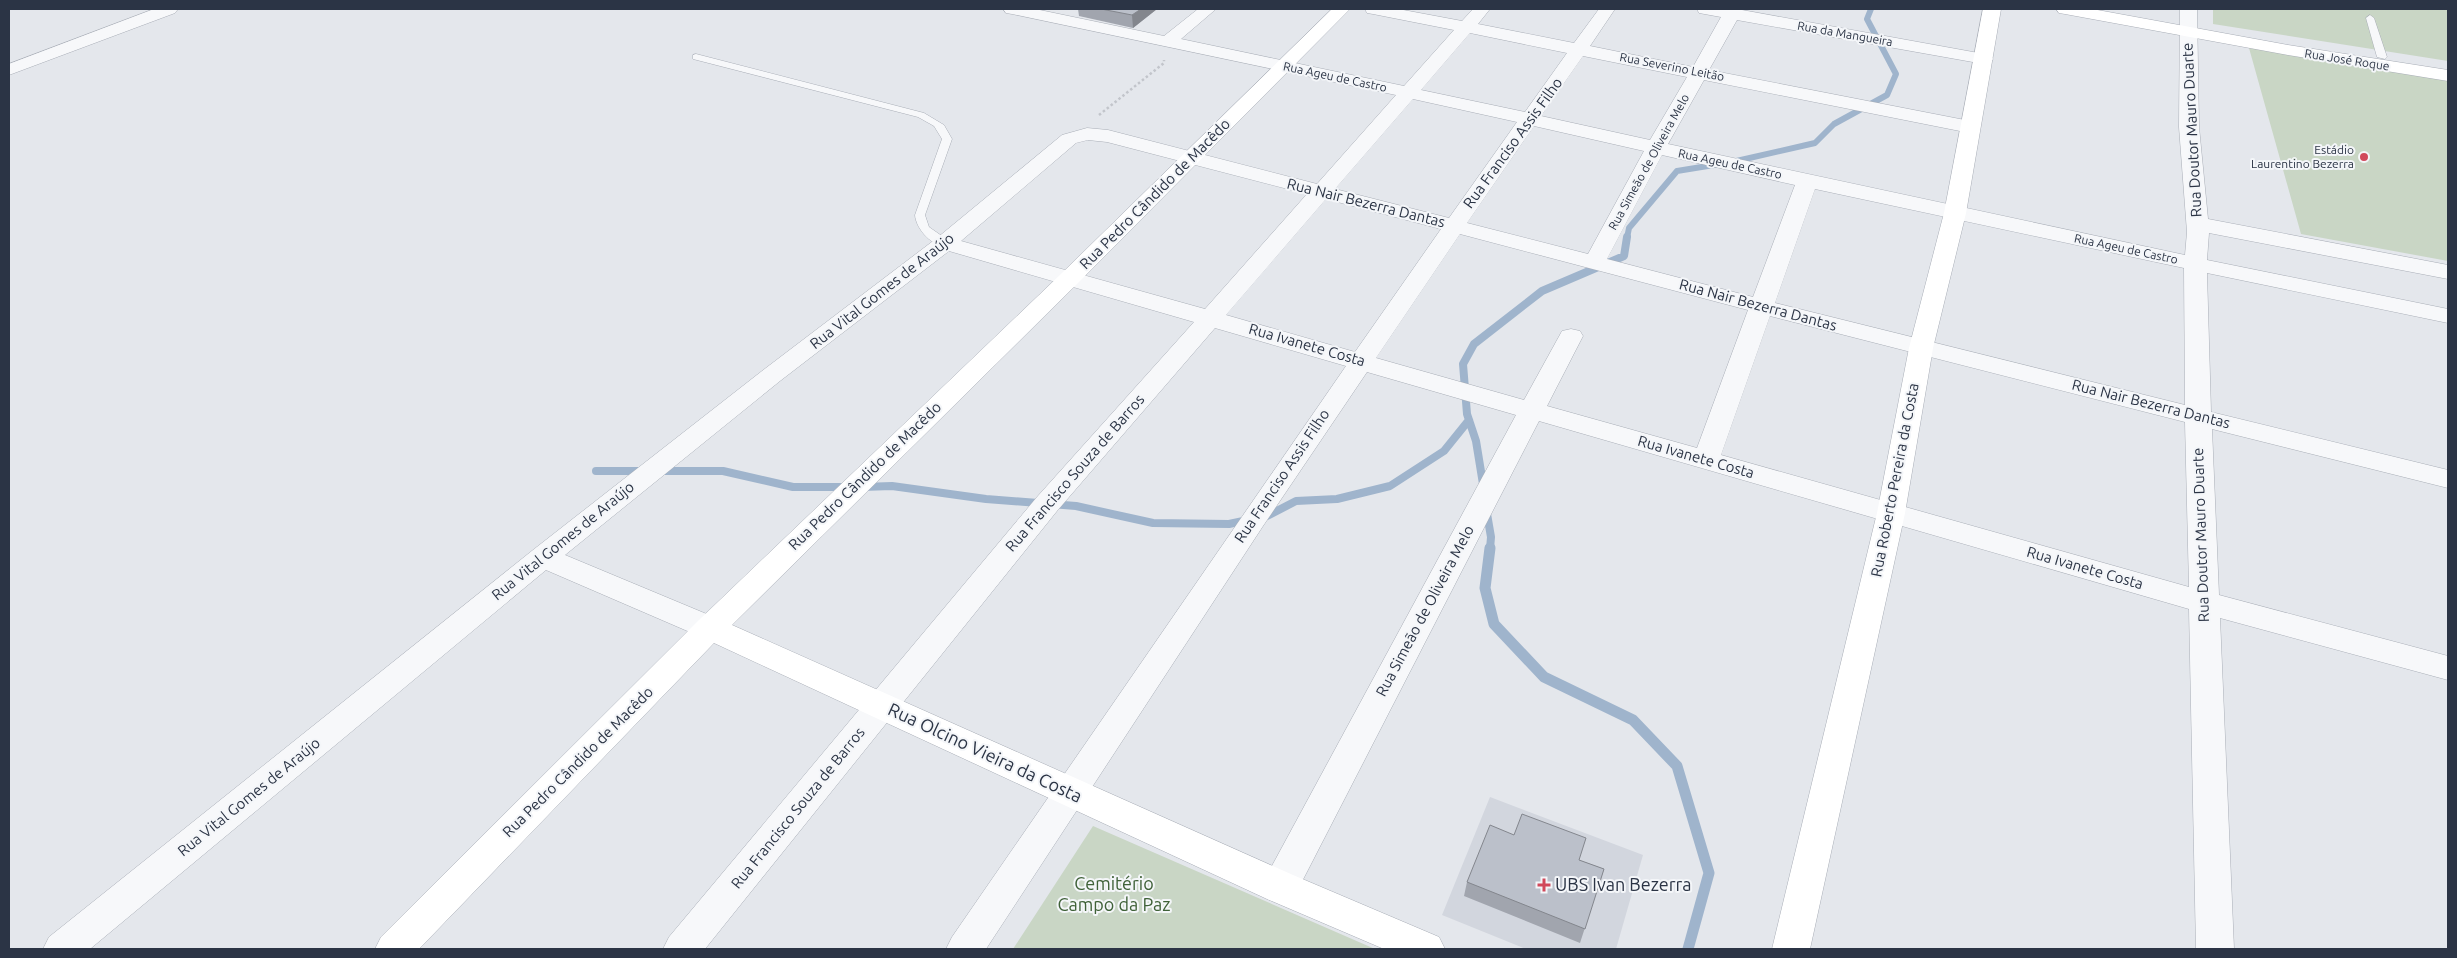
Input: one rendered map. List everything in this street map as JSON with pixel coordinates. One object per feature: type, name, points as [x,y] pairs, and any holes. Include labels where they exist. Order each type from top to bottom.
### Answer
[{"type":"street","points":[[9,70],[169,9]]},
{"type":"street","name":"Rua Ageu de Castro","points":[[1012,9],[1408,92],[1656,148],[2194,264],[2448,316]]},
{"type":"street","points":[[1167,42],[1208,9]]},
{"type":"street","name":"Rua Pedro Cândido de Macêdo","points":[[394,949],[710,628],[1070,278],[1341,9]]},
{"type":"street","name":"Rua Severino Leitão","points":[[1373,9],[1474,17],[1580,49],[1970,127]]},
{"type":"street","name":"Rua Franciso Assis Filho","points":[[965,949],[1361,361],[1607,9]]},
{"type":"street","name":"Rua da Mangueira","points":[[1706,9],[1733,11],[1984,59]]},
{"type":"street","name":"Rua Roberto Pereira da Costa","points":[[1791,949],[1891,513],[1921,348],[1955,212],[1992,9]]},
{"type":"street","name":"Rua José Roque","points":[[2066,9],[2288,50],[2448,76]]},
{"type":"street","name":"Rua Doutor Mauro Duarte","points":[[2188,9],[2190,136],[2198,224],[2194,264],[2215,949]]},
{"type":"street","name":"Rua Simeão de Oliveira Melo","points":[[1594,263],[1733,11]]},
{"type":"street","name":"Rua Francisco Souza de Barros","points":[[682,949],[1047,504],[1474,17]]},
{"type":"street","name":"Rua José Roque","points":[[2247,41],[2289,43],[2448,68]]},
{"type":"street","name":"Rua Nair Bezerra Dantas","points":[[1069,139],[1087,134],[1108,136],[1190,159],[1455,225],[1921,348],[2198,415],[2448,479]]},
{"type":"street","name":"Rua Vital Gomes de Araújo","points":[[62,949],[543,557],[763,382],[944,242],[1069,139]]},
{"type":"street","points":[[1706,459],[1807,181]]},
{"type":"street","points":[[2198,224],[2448,272]]},
{"type":"street","name":"Rua Ivanete Costa","points":[[944,242],[2203,602],[2448,668]]},
{"type":"street","name":"Rua Simeão de Oliveira Melo","points":[[1280,887],[1530,410],[1571,336]]},
{"type":"street","name":"Rua Olcino Vieira da Costa","points":[[543,557],[710,628],[1280,887],[1426,949]]},
{"type":"lane","points":[[2370,18],[2382,57]]},
{"type":"lane","points":[[696,57],[921,115],[935,121],[944,129],[946,140],[920,215],[920,222],[930,234],[944,242]]},
{"type":"path","points":[[1069,139],[1164,64],[1167,42]]},
{"type":"shaded area","name":"UBS Ivan Bezerra","points":[[1490,797],[1643,855],[1616,949],[1526,949],[1442,915]]},
{"type":"green space","points":[[2213,9],[2448,9],[2448,61],[2213,24]]},
{"type":"green space","name":"Estádio Laurentino Bezerra","points":[[2249,48],[2448,79],[2448,261],[2301,234]]},
{"type":"green space","name":"Cemitério Campo da Paz","points":[[1093,826],[1375,949],[1013,949]]},
{"type":"building","points":[[1101,9],[1141,9],[1132,15]]},
{"type":"building","points":[[1522,814],[1586,838],[1579,860],[1604,869],[1585,929],[1467,882],[1490,825],[1514,835]]},
{"type":"waterway","points":[[1732,162],[1815,143],[1834,124],[1887,95],[1896,74],[1867,19],[1871,9]]},
{"type":"waterway","points":[[1627,238],[1629,228],[1677,171],[1720,164]]},
{"type":"waterway","points":[[1469,420],[1463,364],[1474,344],[1542,291],[1624,256],[1627,237]]},
{"type":"waterway","points":[[862,487],[892,486],[986,499],[1076,506],[1153,523],[1229,524],[1267,516],[1296,501],[1337,499],[1390,486],[1444,451],[1469,420]]},
{"type":"waterway","points":[[1469,420],[1476,441],[1484,490]]},
{"type":"waterway","points":[[596,471],[646,471]]},
{"type":"waterway","points":[[659,471],[723,471],[793,487],[849,487]]},
{"type":"waterway","points":[[1486,508],[1491,537],[1490,549]]},
{"type":"waterway","points":[[1490,548],[1485,588],[1494,624],[1544,677],[1633,720],[1677,766],[1709,873],[1688,949]]},
{"type":"place","name":"Estádio Laurentino Bezerra","points":[[2364,157]]},
{"type":"place","name":"UBS Ivan Bezerra","points":[[1544,885]]}]
